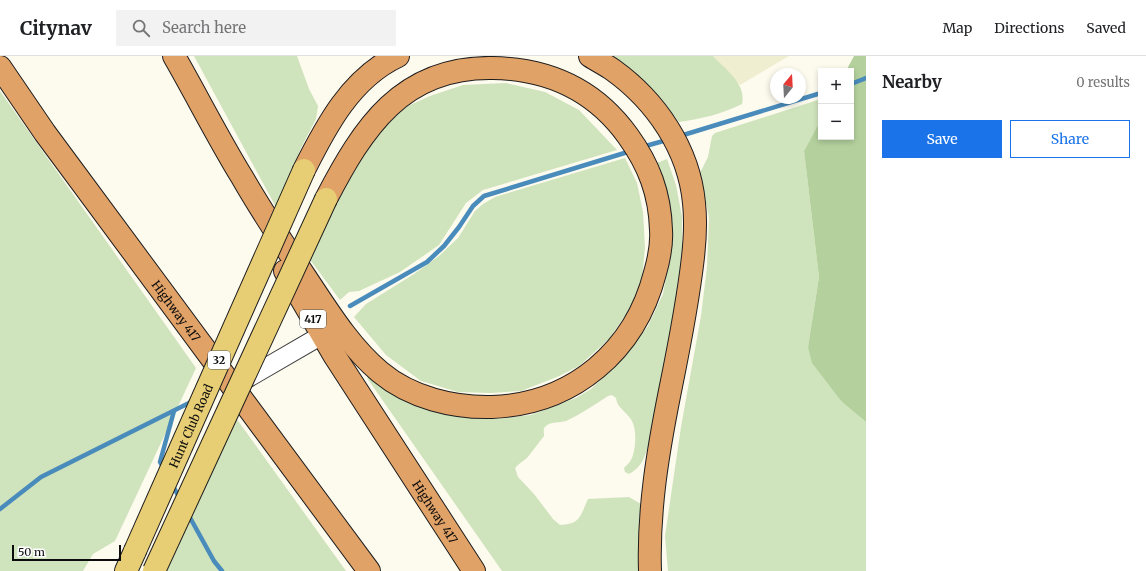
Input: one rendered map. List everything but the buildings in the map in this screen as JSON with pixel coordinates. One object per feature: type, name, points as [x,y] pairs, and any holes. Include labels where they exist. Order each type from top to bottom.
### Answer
[{"type":"highway","name":"Highway 417","points":[[171,56],[210,140],[322,336],[474,571]]},
{"type":"highway","points":[[174,56],[219,138],[261,209],[315,291],[356,347],[382,373],[411,392],[443,403],[475,408],[507,406],[538,400],[567,389],[594,371],[618,348],[636,321],[650,293],[658,263],[661,230],[658,202],[652,179],[639,152],[620,125],[600,105],[562,81],[534,72],[506,68],[477,68],[440,76],[414,87],[391,103],[356,144],[326,199]]},
{"type":"highway","points":[[304,170],[321,135],[340,107],[363,78],[398,56]]},
{"type":"highway","points":[[590,56],[613,70],[638,90],[656,110],[676,141],[688,170],[694,202],[695,236],[686,310],[654,474],[650,518],[650,571]]},
{"type":"highway","name":"Highway 417","points":[[0,67],[45,133],[369,571]]},
{"type":"main road","name":"Hunt Club Road","points":[[126,571],[304,170]]},
{"type":"main road","name":"32","points":[[154,571],[326,199]]},
{"type":"lane","points":[[233,387],[322,336]]},
{"type":"shaded area","points":[[713,56],[789,56],[740,85]]},
{"type":"green space","points":[[194,56],[297,56],[309,89],[318,106],[316,119],[301,148],[277,209]]},
{"type":"green space","points":[[608,56],[713,56],[738,83],[743,97],[742,104],[711,116],[679,122],[661,98],[636,74]]},
{"type":"green space","points":[[854,56],[866,56],[866,422],[842,402],[812,363],[808,347],[819,277],[804,151],[818,125],[818,140],[854,140],[854,68],[848,68]]},
{"type":"green space","points":[[506,83],[545,92],[579,110],[617,150],[483,190],[466,203],[439,245],[400,272],[359,291],[349,292],[340,300],[308,257],[345,176],[375,134],[408,106],[430,96],[463,85]]},
{"type":"green space","points":[[0,91],[196,368],[115,541],[93,554],[83,571],[0,571]]},
{"type":"green space","points":[[818,100],[818,125],[804,151],[819,277],[808,347],[842,402],[866,422],[866,571],[668,571],[665,536],[681,427],[701,316],[707,267],[709,217],[700,173],[708,157],[712,136],[715,133]]},
{"type":"green space","points":[[625,158],[637,183],[643,212],[645,248],[642,278],[631,307],[609,339],[579,366],[557,377],[521,391],[491,393],[458,392],[421,381],[386,355],[354,317],[366,304],[414,274],[439,256],[458,238],[475,211],[483,204],[495,197]]},
{"type":"green space","points":[[667,159],[676,185],[682,217],[682,248],[676,307],[646,453],[637,468],[629,474],[625,472],[624,468],[631,460],[634,451],[635,431],[632,421],[620,406],[616,398],[612,395],[566,421],[547,425],[544,429],[544,436],[527,458],[515,468],[518,477],[534,494],[553,519],[560,525],[576,521],[588,499],[629,497],[641,504],[641,571],[502,571],[367,378],[370,376],[455,415],[493,419],[531,415],[576,398],[591,389],[616,366],[648,326],[663,294],[668,267],[668,232],[652,165]]},
{"type":"green space","points":[[236,418],[346,571],[167,571]]},
{"type":"waterway","points":[[854,83],[866,78]]},
{"type":"waterway","points":[[680,136],[818,94]]},
{"type":"waterway","points":[[642,147],[667,140]]},
{"type":"waterway","points":[[350,306],[427,262],[444,246],[473,206],[484,196],[631,151]]},
{"type":"waterway","points":[[0,509],[41,477],[193,401]]},
{"type":"waterway","points":[[164,469],[160,462],[174,411]]},
{"type":"waterway","points":[[172,484],[180,499]]},
{"type":"waterway","points":[[188,514],[214,561],[222,571]]}]
